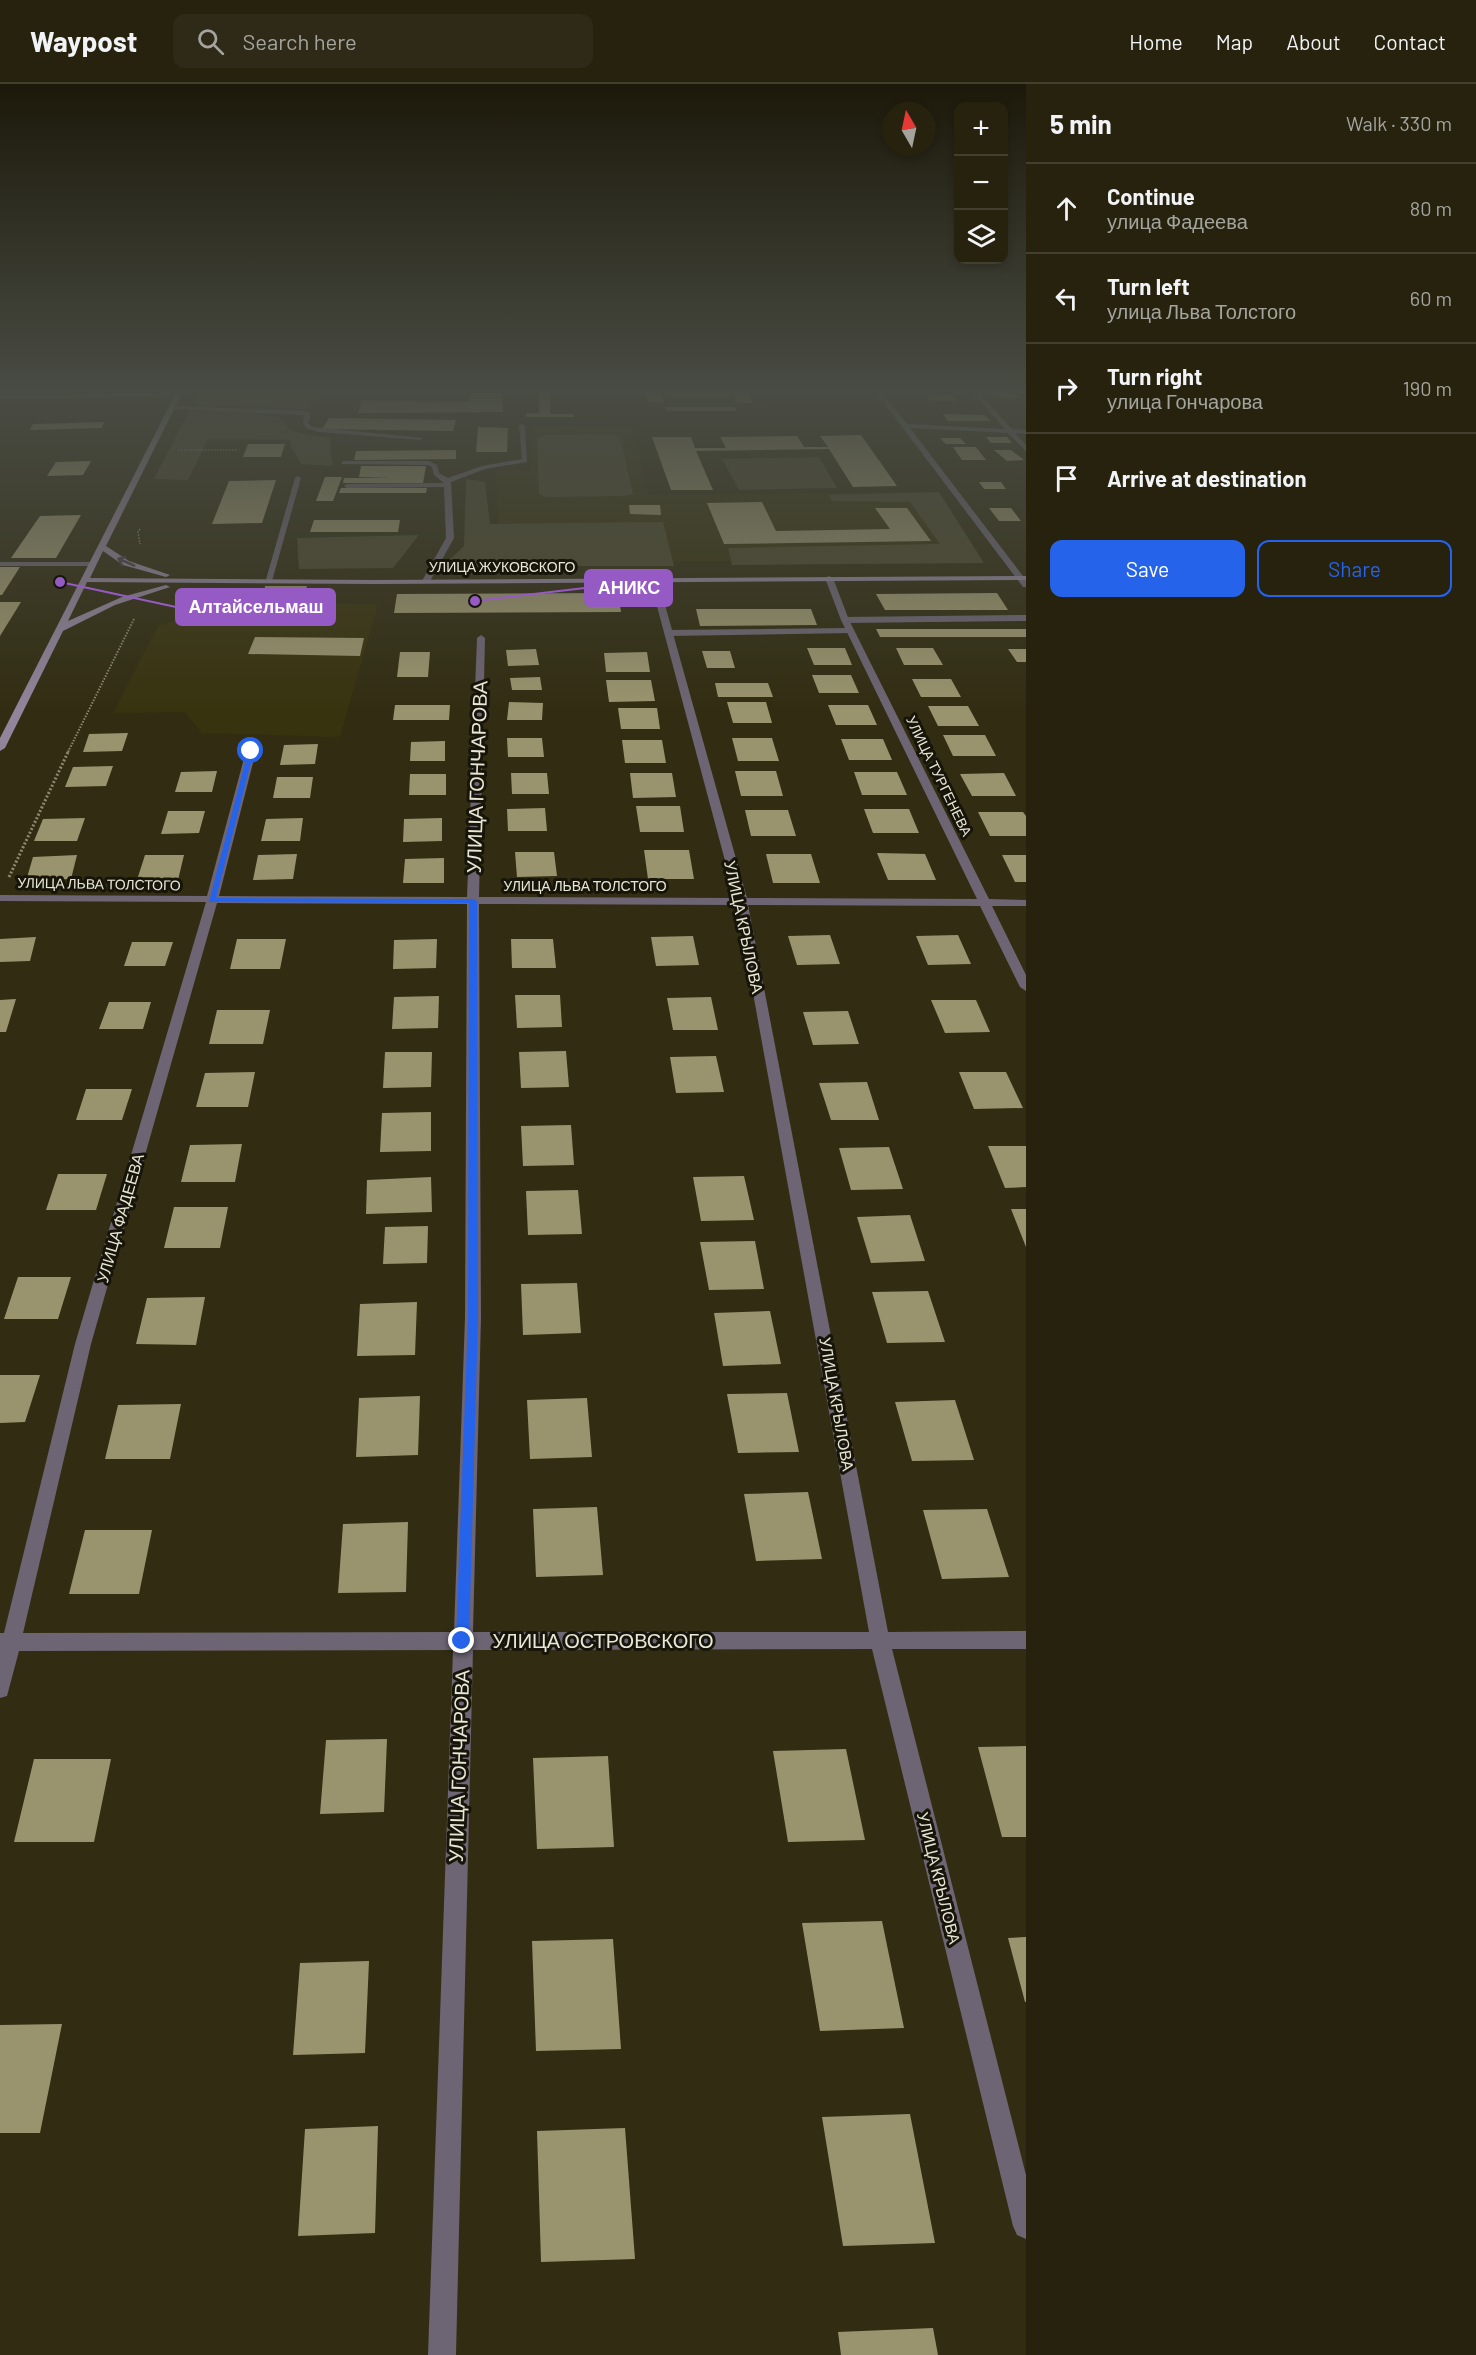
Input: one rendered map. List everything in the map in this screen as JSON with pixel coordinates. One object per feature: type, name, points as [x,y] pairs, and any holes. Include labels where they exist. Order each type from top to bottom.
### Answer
[{"type":"street","points":[[0,748],[125,497]]},
{"type":"street","points":[[268,581],[292,497]]},
{"type":"street","points":[[426,581],[450,538],[449,497]]},
{"type":"street","points":[[959,497],[1024,580]]},
{"type":"street","points":[[100,546],[126,563],[195,582]]},
{"type":"street","points":[[0,564],[91,564]]},
{"type":"street","name":"УЛИЦА ЖУКОВСКОГО","points":[[85,580],[195,582],[829,578],[1024,580]]},
{"type":"street","name":"УЛИЦА ТУРГЕНЕВА","points":[[829,578],[850,631],[1026,987]]},
{"type":"street","name":"УЛИЦА КРЫЛОВА","points":[[654,580],[742,902],[815,1281],[880,1640],[1026,2226]]},
{"type":"street","points":[[61,629],[96,608],[127,597],[195,582]]},
{"type":"street","points":[[845,620],[1026,618]]},
{"type":"street","points":[[668,633],[850,631]]},
{"type":"street","name":"УЛИЦА ГОНЧАРОВА","points":[[442,2355],[473,1317],[473,901],[481,638]]},
{"type":"street","name":"УЛИЦА ФАДЕЕВА","points":[[0,1689],[6,1642],[83,1344],[212,900],[251,751]]},
{"type":"street","name":"УЛИЦА ЛЬВА ТОЛСТОГО","points":[[0,898],[1026,903]]},
{"type":"street","name":"УЛИЦА ОСТРОВСКОГО","points":[[6,1642],[1026,1640]]},
{"type":"path","points":[[141,547],[138,532],[143,522]]},
{"type":"path","points":[[5,884],[135,616]]},
{"type":"shaded area","points":[[465,497],[487,497],[490,524],[663,522],[674,566],[443,566],[464,546]]},
{"type":"shaded area","points":[[497,497],[922,497],[976,559],[501,563]]},
{"type":"shaded area","points":[[830,497],[942,497],[984,563],[732,565],[728,548],[940,544],[910,502],[832,501]]},
{"type":"shaded area","points":[[419,535],[393,568],[299,569],[297,538]]},
{"type":"shaded area","points":[[230,602],[378,604],[340,737],[202,733],[185,712],[113,713],[158,626]]},
{"type":"building","points":[[223,497],[270,497],[262,523],[212,524]]},
{"type":"building","points":[[318,497],[335,497],[333,501],[316,501]]},
{"type":"building","points":[[762,502],[776,531],[890,529],[875,508],[907,508],[931,541],[724,544],[707,503]]},
{"type":"building","points":[[629,505],[660,505],[661,515],[630,514]]},
{"type":"building","points":[[989,508],[1011,508],[1021,521],[999,521]]},
{"type":"building","points":[[81,515],[56,558],[11,558],[40,516]]},
{"type":"building","points":[[314,520],[400,520],[398,532],[310,532]]},
{"type":"building","points":[[0,567],[20,567],[2,595],[0,595]]},
{"type":"building","points":[[265,586],[307,586],[305,593],[264,593]]},
{"type":"building","points":[[618,593],[621,612],[394,613],[397,594]]},
{"type":"building","points":[[997,593],[1008,610],[885,610],[876,594]]},
{"type":"building","points":[[0,602],[21,602],[0,636]]},
{"type":"building","points":[[696,609],[811,609],[817,625],[700,626]]},
{"type":"building","points":[[876,629],[1026,629],[1026,637],[880,637]]},
{"type":"building","points":[[255,637],[364,638],[360,656],[248,654]]},
{"type":"building","points":[[807,648],[845,648],[852,665],[814,665]]},
{"type":"building","points":[[896,648],[933,648],[943,665],[904,665]]},
{"type":"building","points":[[536,649],[539,665],[508,666],[506,650]]},
{"type":"building","points":[[1008,649],[1026,649],[1026,662],[1017,662]]},
{"type":"building","points":[[702,651],[730,651],[735,668],[707,668]]},
{"type":"building","points":[[400,652],[430,652],[428,677],[397,677]]},
{"type":"building","points":[[647,652],[650,672],[606,672],[604,653]]},
{"type":"building","points":[[812,675],[851,675],[859,693],[819,693]]},
{"type":"building","points":[[540,677],[542,690],[512,690],[510,678]]},
{"type":"building","points":[[912,679],[951,679],[961,697],[921,697]]},
{"type":"building","points":[[606,680],[651,680],[655,701],[609,702]]},
{"type":"building","points":[[715,683],[768,683],[773,697],[718,697]]},
{"type":"building","points":[[509,702],[543,703],[542,720],[507,720]]},
{"type":"building","points":[[727,702],[766,702],[772,723],[733,723]]},
{"type":"building","points":[[395,705],[450,705],[449,720],[393,720]]},
{"type":"building","points":[[828,705],[868,705],[877,725],[836,725]]},
{"type":"building","points":[[928,706],[968,706],[979,726],[938,726]]},
{"type":"building","points":[[618,708],[657,708],[660,729],[621,729]]},
{"type":"building","points":[[128,733],[122,751],[83,752],[89,734]]},
{"type":"building","points":[[943,735],[985,735],[996,756],[953,756]]},
{"type":"building","points":[[507,738],[542,738],[544,757],[508,757]]},
{"type":"building","points":[[732,738],[772,738],[779,761],[738,761]]},
{"type":"building","points":[[841,739],[883,739],[892,760],[849,760]]},
{"type":"building","points":[[622,740],[662,740],[666,763],[625,763]]},
{"type":"building","points":[[445,741],[445,761],[410,761],[411,742]]},
{"type":"building","points":[[318,744],[315,764],[280,765],[284,745]]},
{"type":"building","points":[[113,766],[106,786],[65,787],[73,767]]},
{"type":"building","points":[[217,771],[212,792],[175,792],[181,772]]},
{"type":"building","points":[[735,771],[776,771],[783,796],[741,796]]},
{"type":"building","points":[[854,772],[897,772],[907,795],[862,795]]},
{"type":"building","points":[[511,773],[547,773],[549,794],[512,794]]},
{"type":"building","points":[[630,773],[672,773],[676,797],[633,798]]},
{"type":"building","points":[[1004,773],[1016,796],[972,796],[960,774]]},
{"type":"building","points":[[410,774],[446,774],[446,795],[409,795]]},
{"type":"building","points":[[277,777],[313,777],[310,798],[273,798]]},
{"type":"building","points":[[636,806],[680,806],[684,832],[640,832]]},
{"type":"building","points":[[545,808],[547,831],[508,831],[507,809]]},
{"type":"building","points":[[864,809],[909,809],[919,833],[873,833]]},
{"type":"building","points":[[745,810],[788,810],[796,836],[751,836]]},
{"type":"building","points":[[168,811],[205,811],[199,833],[161,834]]},
{"type":"building","points":[[978,812],[1023,812],[1026,816],[1026,836],[990,836]]},
{"type":"building","points":[[85,818],[77,841],[34,841],[43,819]]},
{"type":"building","points":[[303,818],[300,841],[261,841],[266,819]]},
{"type":"building","points":[[442,818],[442,841],[403,842],[404,819]]},
{"type":"building","points":[[644,850],[689,850],[694,879],[648,879]]},
{"type":"building","points":[[515,852],[554,852],[557,876],[517,877]]},
{"type":"building","points":[[877,853],[925,854],[936,880],[888,880]]},
{"type":"building","points":[[297,854],[293,879],[253,880],[258,855]]},
{"type":"building","points":[[766,854],[811,854],[820,883],[773,883]]},
{"type":"building","points":[[77,855],[71,879],[26,881],[33,857]]},
{"type":"building","points":[[145,855],[184,855],[178,880],[137,880]]},
{"type":"building","points":[[1002,855],[1026,855],[1026,882],[1015,882]]},
{"type":"building","points":[[444,858],[444,883],[403,883],[405,859]]},
{"type":"building","points":[[830,935],[840,964],[797,965],[788,936]]},
{"type":"building","points":[[958,935],[971,964],[928,965],[916,936]]},
{"type":"building","points":[[693,936],[699,965],[656,966],[651,937]]},
{"type":"building","points":[[36,937],[30,961],[0,962],[0,939]]},
{"type":"building","points":[[237,939],[286,939],[280,969],[230,969]]},
{"type":"building","points":[[437,939],[436,968],[393,969],[394,940]]},
{"type":"building","points":[[511,939],[553,939],[556,968],[512,968]]},
{"type":"building","points":[[132,942],[173,942],[165,966],[124,966]]},
{"type":"building","points":[[515,995],[560,995],[562,1027],[517,1028]]},
{"type":"building","points":[[439,996],[438,1028],[392,1029],[394,997]]},
{"type":"building","points":[[711,997],[718,1030],[673,1030],[667,998]]},
{"type":"building","points":[[16,999],[6,1032],[0,1032],[0,1000]]},
{"type":"building","points":[[931,1000],[976,1000],[990,1032],[945,1033]]},
{"type":"building","points":[[109,1002],[151,1002],[143,1029],[99,1029]]},
{"type":"building","points":[[217,1010],[270,1010],[263,1044],[209,1044]]},
{"type":"building","points":[[848,1011],[859,1044],[813,1045],[803,1012]]},
{"type":"building","points":[[566,1051],[569,1087],[521,1088],[519,1052]]},
{"type":"building","points":[[385,1052],[432,1052],[431,1087],[383,1088]]},
{"type":"building","points":[[716,1056],[724,1092],[676,1093],[670,1057]]},
{"type":"building","points":[[255,1072],[248,1107],[196,1107],[205,1073]]},
{"type":"building","points":[[959,1072],[1006,1072],[1023,1108],[974,1109]]},
{"type":"building","points":[[867,1082],[879,1120],[831,1120],[819,1083]]},
{"type":"building","points":[[86,1089],[132,1089],[122,1120],[76,1120]]},
{"type":"building","points":[[431,1112],[431,1151],[380,1152],[382,1113]]},
{"type":"building","points":[[571,1125],[574,1165],[523,1166],[521,1126]]},
{"type":"building","points":[[242,1144],[235,1182],[181,1182],[190,1145]]},
{"type":"building","points":[[988,1146],[1026,1146],[1026,1187],[1005,1188]]},
{"type":"building","points":[[889,1147],[903,1189],[851,1190],[839,1148]]},
{"type":"building","points":[[58,1174],[107,1174],[96,1210],[46,1210]]},
{"type":"building","points":[[744,1176],[754,1220],[701,1221],[693,1177]]},
{"type":"building","points":[[431,1177],[432,1212],[366,1214],[367,1180]]},
{"type":"building","points":[[578,1190],[582,1234],[528,1235],[526,1191]]},
{"type":"building","points":[[174,1207],[228,1207],[220,1248],[164,1248]]},
{"type":"building","points":[[1011,1209],[1026,1209],[1026,1247]]},
{"type":"building","points":[[910,1215],[925,1261],[871,1263],[857,1217]]},
{"type":"building","points":[[428,1226],[427,1263],[383,1264],[385,1227]]},
{"type":"building","points":[[755,1241],[764,1289],[709,1290],[700,1242]]},
{"type":"building","points":[[18,1277],[71,1277],[58,1319],[4,1319]]},
{"type":"building","points":[[577,1283],[581,1333],[523,1335],[521,1284]]},
{"type":"building","points":[[928,1291],[945,1342],[887,1343],[872,1292]]},
{"type":"building","points":[[205,1297],[196,1345],[136,1344],[147,1298]]},
{"type":"building","points":[[417,1302],[415,1355],[357,1356],[360,1304]]},
{"type":"building","points":[[770,1311],[781,1364],[723,1366],[714,1313]]},
{"type":"building","points":[[0,1375],[40,1375],[25,1422],[0,1423]]},
{"type":"building","points":[[787,1393],[799,1452],[738,1453],[727,1394]]},
{"type":"building","points":[[420,1396],[418,1455],[356,1457],[359,1398]]},
{"type":"building","points":[[587,1398],[592,1457],[530,1459],[527,1400]]},
{"type":"building","points":[[955,1400],[974,1460],[912,1461],[895,1402]]},
{"type":"building","points":[[181,1404],[170,1459],[105,1459],[118,1405]]},
{"type":"building","points":[[808,1492],[822,1559],[756,1561],[744,1494]]},
{"type":"building","points":[[597,1507],[603,1575],[536,1577],[533,1509]]},
{"type":"building","points":[[987,1509],[1009,1577],[942,1579],[923,1510]]},
{"type":"building","points":[[408,1522],[406,1592],[338,1593],[343,1524]]},
{"type":"building","points":[[85,1530],[152,1530],[139,1594],[69,1594]]},
{"type":"building","points":[[387,1739],[384,1812],[320,1814],[326,1740]]},
{"type":"building","points":[[1026,1746],[1026,1837],[1002,1837],[978,1747]]},
{"type":"building","points":[[846,1749],[865,1840],[788,1842],[773,1751]]},
{"type":"building","points":[[608,1756],[614,1847],[537,1849],[533,1758]]},
{"type":"building","points":[[34,1759],[111,1759],[94,1842],[14,1842]]},
{"type":"building","points":[[882,1921],[904,2028],[820,2031],[802,1923]]},
{"type":"building","points":[[1026,1937],[1026,2002],[1025,2002],[1008,1938]]},
{"type":"building","points":[[613,1939],[621,2049],[536,2051],[532,1941]]},
{"type":"building","points":[[369,1961],[365,2053],[293,2055],[300,1963]]},
{"type":"building","points":[[62,2024],[40,2133],[0,2133],[0,2025]]},
{"type":"building","points":[[910,2114],[935,2243],[843,2246],[822,2117]]},
{"type":"building","points":[[378,2126],[375,2233],[298,2236],[305,2129]]},
{"type":"building","points":[[625,2128],[635,2259],[541,2262],[537,2131]]},
{"type":"building","points":[[933,2328],[938,2355],[841,2355],[838,2332]]},
{"type":"place","name":"Алтайсельмаш","points":[[60,582]]},
{"type":"place","name":"АНИКС","points":[[475,601]]},
{"type":"route","points":[[251,751],[212,900],[473,901],[473,1317],[462,1641]]}]
